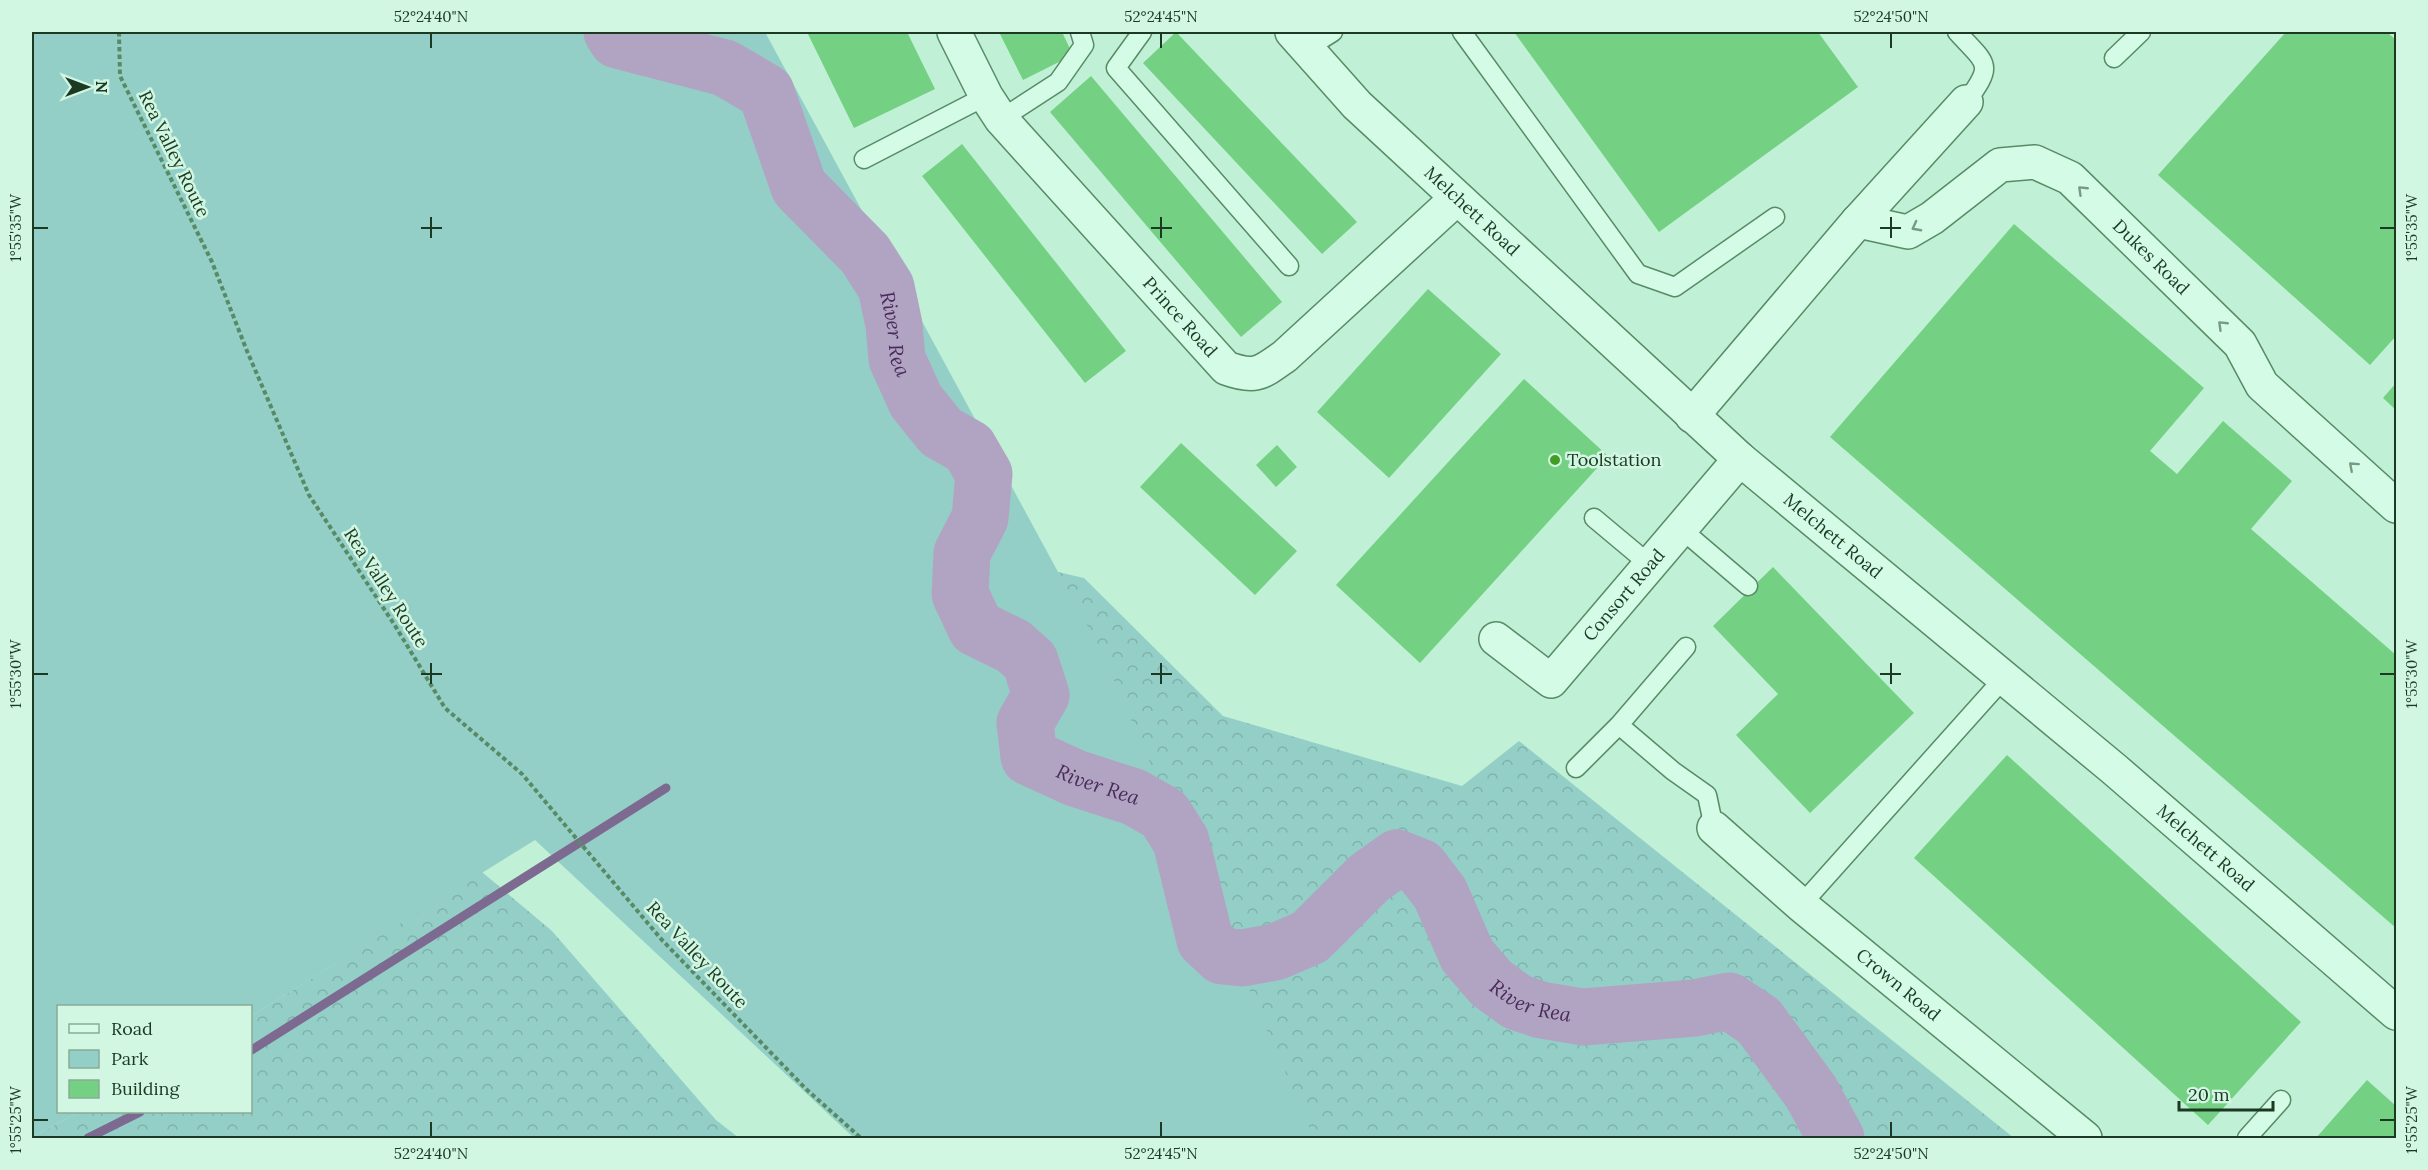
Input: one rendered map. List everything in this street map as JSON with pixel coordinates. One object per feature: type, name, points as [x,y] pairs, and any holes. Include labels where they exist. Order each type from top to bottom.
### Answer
[{"type":"street","name":"Prince Road","points":[[954,32],[993,107],[1226,368],[1240,373],[1261,373],[1285,356],[1458,198]]},
{"type":"street","name":"Melchett Road","points":[[1299,40],[1357,105],[1740,459],[2114,769],[2397,1012]]},
{"type":"street","points":[[1692,416],[1858,221],[1966,102]]},
{"type":"street","name":"Dukes Road","points":[[1858,221],[1908,232],[1932,218],[2000,165],[2036,162],[2070,178],[2240,344],[2262,385],[2397,506]]},
{"type":"street","name":"Consort Road","points":[[1496,639],[1551,681],[1740,459]]},
{"type":"street","name":"Crown Road","points":[[1714,828],[1801,905],[2085,1138]]},
{"type":"lane","points":[[864,159],[1058,82],[1084,45],[1080,32]]},
{"type":"lane","points":[[1142,32],[1116,68],[1289,266]]},
{"type":"lane","points":[[1299,40],[1334,32]]},
{"type":"lane","points":[[1462,32],[1638,274],[1675,287],[1775,217]]},
{"type":"lane","points":[[1957,32],[1981,59],[1985,68],[1983,79],[1966,102]]},
{"type":"lane","points":[[2114,58],[2141,32]]},
{"type":"lane","points":[[1594,518],[1649,564]]},
{"type":"lane","points":[[1680,528],[1748,586]]},
{"type":"lane","points":[[1576,768],[1619,725],[1686,647]]},
{"type":"lane","points":[[1801,905],[2004,678]]},
{"type":"lane","points":[[1619,725],[1673,771],[1707,795],[1714,828]]},
{"type":"lane","points":[[2247,1138],[2281,1101]]},
{"type":"path","name":"Rea Valley Route","points":[[119,32],[120,76],[212,262],[247,351],[309,495],[446,708],[522,774],[663,940],[806,1089],[861,1138]]},
{"type":"green space","points":[[32,32],[765,32],[1102,653],[1314,1138],[854,1138],[535,840],[252,1015],[252,1005],[57,1005],[57,1113],[77,1113],[32,1137]]},
{"type":"green space","points":[[1058,572],[1084,578],[1223,716],[1462,786],[1519,741],[2014,1138],[1140,1138],[960,594]]},
{"type":"green space","points":[[482,872],[552,931],[716,1120],[739,1138],[32,1138],[77,1113],[252,1113],[252,1015]]},
{"type":"building","points":[[807,32],[907,32],[935,89],[854,128]]},
{"type":"building","points":[[999,32],[1062,32],[1073,55],[1023,80]]},
{"type":"building","points":[[1176,32],[1357,222],[1322,254],[1143,63]]},
{"type":"building","points":[[1514,32],[1818,32],[1858,87],[1659,232]]},
{"type":"building","points":[[2286,32],[2387,32],[2396,40],[2396,336],[2370,365],[2158,175]]},
{"type":"building","points":[[1091,76],[1282,302],[1241,337],[1050,112]]},
{"type":"building","points":[[962,144],[1126,351],[1085,383],[922,176]]},
{"type":"building","points":[[2014,224],[2204,388],[2150,451],[2177,474],[2223,421],[2292,481],[2251,529],[2396,655],[2396,928],[1830,437]]},
{"type":"building","points":[[1428,289],[1501,354],[1389,478],[1317,412]]},
{"type":"building","points":[[1524,379],[1608,456],[1420,663],[1336,585]]},
{"type":"building","points":[[2396,383],[2396,410],[2383,398]]},
{"type":"building","points":[[1181,443],[1297,551],[1255,595],[1140,487]]},
{"type":"building","points":[[1277,445],[1297,467],[1276,487],[1256,465]]},
{"type":"building","points":[[1773,567],[1914,713],[1810,813],[1736,735],[1778,694],[1713,626]]},
{"type":"building","points":[[2007,755],[2301,1022],[2208,1125],[1914,858]]},
{"type":"building","points":[[2367,1080],[2396,1106],[2396,1138],[2316,1138]]},
{"type":"waterway","name":"River Rea","points":[[612,32],[617,40],[725,68],[766,92],[799,187],[865,254],[886,287],[894,325],[897,359],[916,401],[941,432],[969,448],[984,474],[980,518],[962,553],[960,594],[976,628],[1013,646],[1030,661],[1041,695],[1025,723],[1029,757],[1075,778],[1134,797],[1164,814],[1181,841],[1205,940],[1222,956],[1242,958],[1275,952],[1310,937],[1369,878],[1397,858],[1420,867],[1440,893],[1467,955],[1491,983],[1517,1002],[1541,1010],[1583,1017],[1695,1008],[1729,1001],[1759,1021],[1811,1092],[1836,1138]]},
{"type":"waterway","points":[[252,1050],[666,788]]},
{"type":"waterway","points":[[88,1138],[138,1113]]},
{"type":"place","name":"Toolstation","points":[[1555,460]]}]
